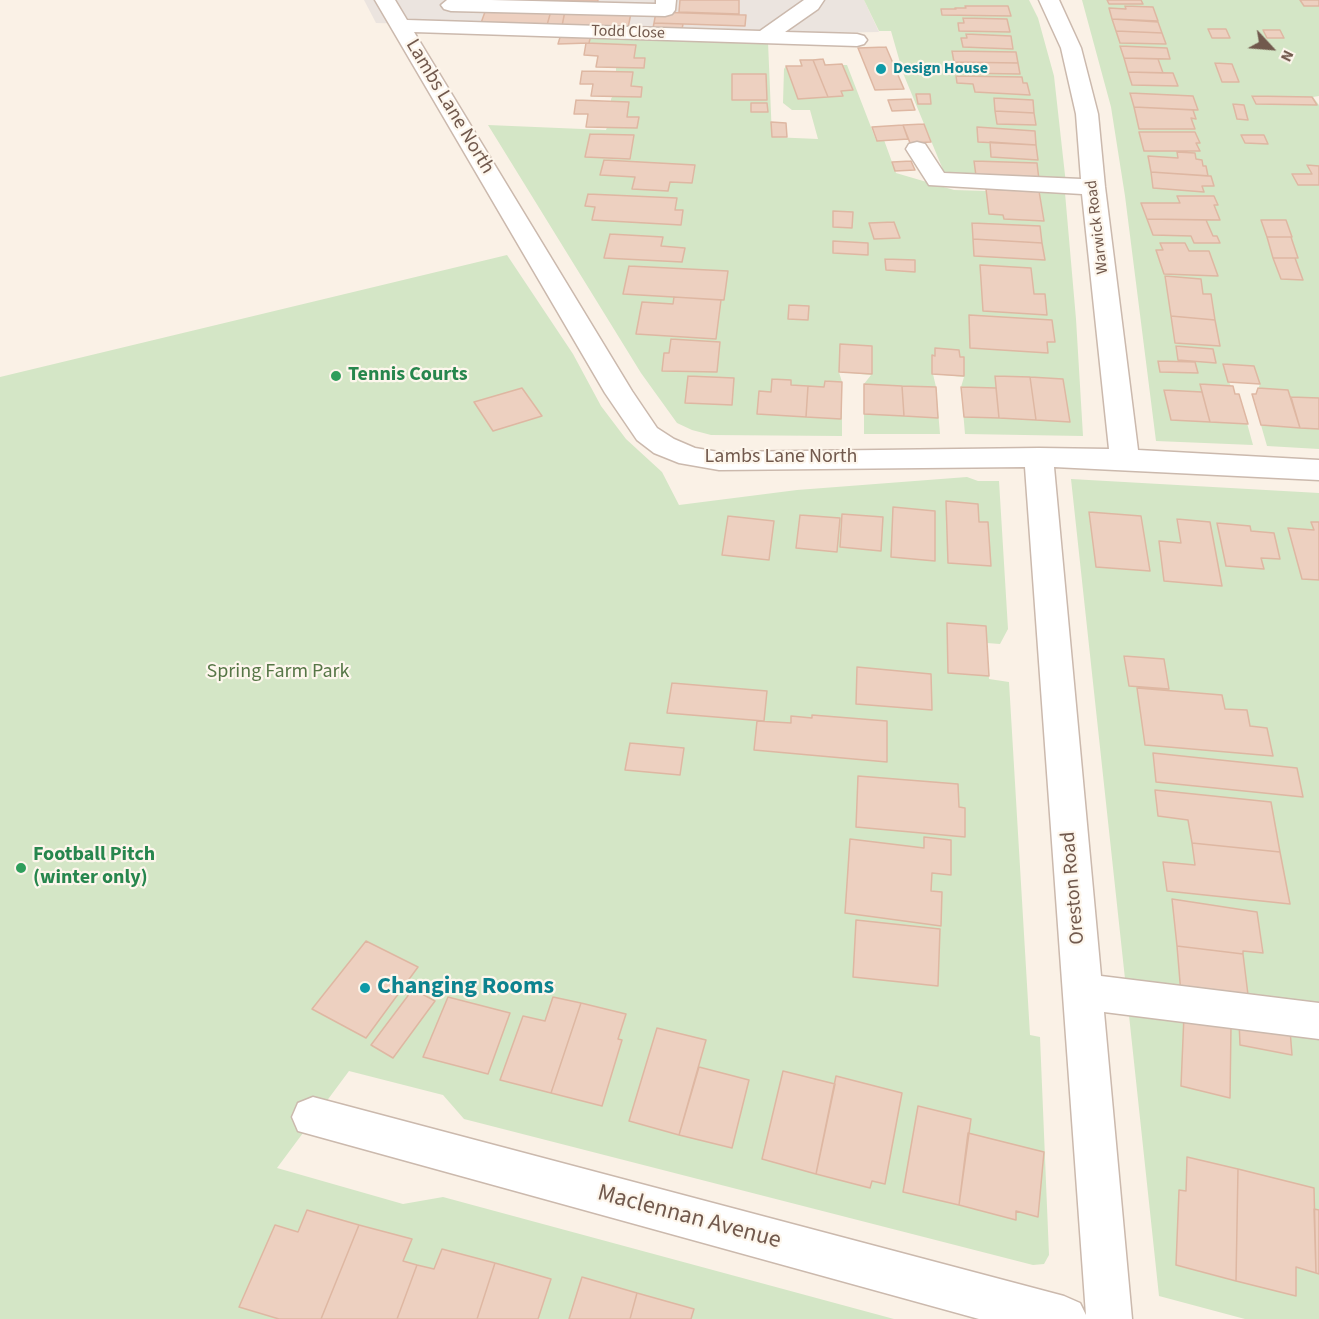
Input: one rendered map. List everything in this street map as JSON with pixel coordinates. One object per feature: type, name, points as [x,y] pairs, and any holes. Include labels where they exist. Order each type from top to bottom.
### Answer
[{"type":"street","points":[[434,5],[665,10],[666,0]]},
{"type":"street","points":[[766,37],[811,5],[814,0]]},
{"type":"street","name":"Warwick Road","points":[[1049,0],[1071,48],[1087,114],[1093,187],[1125,459]]},
{"type":"street","name":"Todd Close","points":[[396,9],[766,37],[857,40]]},
{"type":"street","name":"Lambs Lane North","points":[[396,9],[619,393],[647,434],[664,446],[689,456],[719,461],[1039,457],[1125,459],[1319,470]]},
{"type":"street","points":[[917,149],[937,180],[1093,187]]},
{"type":"street","name":"Oreston Road","points":[[1039,457],[1109,1319]]},
{"type":"street","points":[[1082,991],[1319,1021]]},
{"type":"street","name":"Maclennan Avenue","points":[[313,1117],[1064,1319]]},
{"type":"shaded area","points":[[364,0],[864,0],[879,32],[759,34],[376,23]]},
{"type":"green space","points":[[864,0],[1029,0],[1038,18],[1054,76],[1066,184],[946,177],[903,73],[891,31],[879,31]]},
{"type":"green space","points":[[1082,0],[1319,0],[1319,96],[1313,97],[1319,105],[1319,449],[1267,446],[1252,394],[1256,394],[1260,384],[1229,382],[1235,394],[1239,394],[1253,445],[1156,441],[1125,196],[1111,107]]},
{"type":"green space","points":[[590,37],[768,42],[772,137],[818,139],[810,110],[792,110],[783,103],[786,66],[801,66],[800,60],[823,59],[826,65],[847,65],[876,140],[884,140],[896,173],[954,190],[986,191],[986,189],[1065,193],[1083,436],[965,434],[961,387],[964,377],[933,374],[940,434],[864,434],[864,384],[871,375],[839,372],[842,382],[842,436],[711,435],[677,423],[641,373],[488,125],[606,130],[607,127],[637,128],[638,117],[627,117],[628,102],[611,101],[611,99],[612,97],[641,97],[642,87],[631,86],[633,72],[616,72],[616,68],[644,68],[645,58],[634,58],[636,45],[589,43]]},
{"type":"green space","name":"Spring Farm Park","points":[[507,255],[573,354],[601,406],[626,439],[662,472],[679,505],[797,490],[967,477],[978,481],[999,481],[1008,629],[1000,644],[987,643],[989,679],[1009,682],[1030,1035],[1040,1037],[1049,1255],[1044,1264],[1033,1265],[464,1119],[443,1095],[349,1071],[277,1168],[403,1204],[443,1197],[894,1319],[0,1319],[0,377]]},
{"type":"green space","points":[[1071,479],[1319,493],[1319,1011],[1126,988]]},
{"type":"green space","points":[[1128,1006],[1319,1031],[1319,1319],[1245,1319],[1159,1296]]},
{"type":"building","points":[[535,0],[598,0],[597,5],[534,4]]},
{"type":"building","points":[[680,0],[739,0],[739,14],[679,12]]},
{"type":"building","points":[[1107,0],[1141,0],[1143,4],[1109,4]]},
{"type":"building","points":[[1300,0],[1319,0],[1319,6],[1304,6]]},
{"type":"building","points":[[965,6],[1008,6],[1011,16],[942,15],[941,9],[966,8]]},
{"type":"building","points":[[1125,6],[1153,7],[1158,21],[1112,19],[1109,8],[1126,9]]},
{"type":"building","points":[[486,9],[551,11],[547,25],[481,23]]},
{"type":"building","points":[[551,11],[565,11],[562,26],[547,25]]},
{"type":"building","points":[[565,11],[631,13],[628,28],[562,26]]},
{"type":"building","points":[[656,12],[746,15],[745,26],[654,23]]},
{"type":"building","points":[[963,18],[1007,19],[1010,32],[959,31],[958,23],[964,23]]},
{"type":"building","points":[[1112,19],[1158,22],[1162,33],[1116,31]]},
{"type":"building","points":[[654,23],[683,24],[682,29],[653,28]]},
{"type":"building","points":[[1208,29],[1226,29],[1230,38],[1212,38]]},
{"type":"building","points":[[1263,30],[1280,30],[1284,38],[1267,38]]},
{"type":"building","points":[[1116,31],[1162,33],[1166,44],[1120,43]]},
{"type":"building","points":[[561,34],[591,35],[589,43],[558,44]]},
{"type":"building","points":[[966,34],[1011,36],[1013,49],[963,47],[961,38],[967,38]]},
{"type":"building","points":[[586,43],[636,45],[634,58],[645,58],[644,68],[596,67],[598,56],[584,55]]},
{"type":"building","points":[[1120,46],[1167,48],[1170,59],[1124,58]]},
{"type":"building","name":"Design House","points":[[886,47],[904,89],[875,90],[858,48]]},
{"type":"building","points":[[952,51],[1016,52],[1018,63],[954,62]]},
{"type":"building","points":[[1124,58],[1158,59],[1163,73],[1128,72]]},
{"type":"building","points":[[823,59],[825,65],[842,64],[853,90],[841,91],[843,96],[828,97],[813,60]]},
{"type":"building","points":[[800,60],[813,60],[828,97],[798,99],[786,66],[802,66]]},
{"type":"building","points":[[954,62],[1018,63],[1020,74],[955,73]]},
{"type":"building","points":[[1215,63],[1232,64],[1239,82],[1222,82]]},
{"type":"building","points":[[582,71],[633,72],[631,86],[642,87],[641,97],[591,96],[593,84],[580,84]]},
{"type":"building","points":[[1128,72],[1173,73],[1178,86],[1132,85]]},
{"type":"building","points":[[732,74],[766,74],[767,100],[732,100]]},
{"type":"building","points":[[956,76],[1022,77],[1023,83],[1027,83],[1030,95],[975,92],[973,84],[957,83]]},
{"type":"building","points":[[1130,93],[1193,96],[1198,110],[1134,107]]},
{"type":"building","points":[[916,94],[930,94],[931,104],[918,104]]},
{"type":"building","points":[[1252,96],[1312,97],[1317,105],[1256,104]]},
{"type":"building","points":[[994,98],[1033,100],[1034,113],[995,111]]},
{"type":"building","points":[[911,99],[915,110],[892,111],[888,100]]},
{"type":"building","points":[[576,100],[629,102],[627,117],[639,117],[637,128],[586,127],[588,114],[574,114]]},
{"type":"building","points":[[751,103],[767,103],[768,112],[751,112]]},
{"type":"building","points":[[1233,104],[1244,105],[1248,120],[1237,119]]},
{"type":"building","points":[[1134,107],[1193,110],[1196,119],[1191,118],[1195,129],[1139,129]]},
{"type":"building","points":[[995,111],[1034,113],[1036,125],[997,124]]},
{"type":"building","points":[[771,122],[786,123],[787,137],[772,137]]},
{"type":"building","points":[[924,124],[931,142],[910,143],[903,125]]},
{"type":"building","points":[[903,125],[908,139],[877,141],[872,127]]},
{"type":"building","points":[[977,127],[1035,131],[1036,145],[978,142]]},
{"type":"building","points":[[1139,132],[1195,132],[1200,143],[1196,143],[1200,151],[1144,151]]},
{"type":"building","points":[[590,134],[634,135],[630,159],[585,157]]},
{"type":"building","points":[[1241,135],[1264,135],[1268,144],[1245,143]]},
{"type":"building","points":[[990,142],[1036,145],[1038,160],[991,157]]},
{"type":"building","points":[[1177,152],[1195,153],[1196,159],[1202,160],[1203,166],[1206,166],[1208,176],[1151,172],[1148,156],[1178,158]]},
{"type":"building","points":[[604,160],[695,165],[692,183],[670,182],[668,191],[632,189],[635,177],[600,175]]},
{"type":"building","points":[[911,161],[915,170],[895,171],[892,162]]},
{"type":"building","points":[[974,161],[1037,163],[1039,180],[976,176]]},
{"type":"building","points":[[1307,165],[1319,166],[1319,185],[1298,185],[1292,174],[1312,174]]},
{"type":"building","points":[[1151,172],[1211,176],[1214,186],[1202,186],[1204,192],[1153,188]]},
{"type":"building","points":[[986,189],[1039,191],[1044,221],[1004,219],[1003,215],[989,214]]},
{"type":"building","points":[[588,194],[677,198],[675,210],[683,210],[681,225],[592,220],[595,207],[585,206]]},
{"type":"building","points":[[1177,196],[1214,196],[1218,205],[1214,205],[1220,220],[1147,219],[1141,203],[1180,203]]},
{"type":"building","points":[[833,211],[853,212],[852,228],[833,227]]},
{"type":"building","points":[[1147,219],[1206,220],[1213,236],[1217,236],[1220,243],[1194,243],[1191,236],[1153,235]]},
{"type":"building","points":[[1261,220],[1286,220],[1292,237],[1267,237]]},
{"type":"building","points":[[894,222],[900,238],[874,239],[869,223]]},
{"type":"building","points":[[972,223],[1040,226],[1042,243],[973,239]]},
{"type":"building","points":[[610,234],[663,237],[661,246],[685,248],[682,262],[604,258]]},
{"type":"building","points":[[1267,237],[1291,237],[1298,258],[1273,258]]},
{"type":"building","points":[[973,239],[1042,243],[1045,260],[974,256]]},
{"type":"building","points":[[833,241],[868,243],[868,255],[833,253]]},
{"type":"building","points":[[1160,243],[1185,243],[1189,251],[1209,251],[1218,276],[1164,274],[1156,250],[1163,250]]},
{"type":"building","points":[[1273,258],[1295,258],[1303,280],[1281,279]]},
{"type":"building","points":[[885,259],[915,260],[915,272],[886,270]]},
{"type":"building","points":[[980,265],[1031,268],[1034,294],[1045,294],[1047,315],[983,311]]},
{"type":"building","points":[[629,266],[728,271],[724,300],[623,294]]},
{"type":"building","points":[[1165,276],[1201,279],[1203,294],[1211,294],[1215,320],[1171,316]]},
{"type":"building","points":[[674,297],[721,300],[716,339],[636,334],[642,302],[673,304]]},
{"type":"building","points":[[789,305],[809,306],[808,320],[788,319]]},
{"type":"building","points":[[969,315],[1052,320],[1055,342],[1047,342],[1048,353],[970,348]]},
{"type":"building","points":[[1171,316],[1215,320],[1220,346],[1175,343]]},
{"type":"building","points":[[671,339],[720,342],[717,372],[662,371],[664,353],[669,353]]},
{"type":"building","points":[[840,344],[872,346],[872,374],[839,372]]},
{"type":"building","points":[[1176,346],[1213,349],[1216,363],[1178,360]]},
{"type":"building","points":[[935,348],[959,350],[960,357],[964,357],[964,376],[932,374],[932,355],[935,356]]},
{"type":"building","points":[[1158,361],[1195,362],[1198,373],[1160,372]]},
{"type":"building","points":[[1223,364],[1254,366],[1260,384],[1228,382]]},
{"type":"building","points":[[688,376],[734,378],[732,405],[685,403]]},
{"type":"building","points":[[995,376],[1030,377],[1036,420],[999,418]]},
{"type":"building","points":[[1030,377],[1063,379],[1070,422],[1036,420]]},
{"type":"building","points":[[772,379],[791,380],[791,385],[808,386],[806,417],[757,414],[759,391],[771,392]]},
{"type":"building","points":[[825,381],[842,382],[841,419],[806,417],[808,386],[824,387]]},
{"type":"building","points":[[864,384],[902,386],[904,416],[864,414]]},
{"type":"building","points":[[1200,384],[1233,386],[1235,394],[1239,394],[1248,424],[1210,422]]},
{"type":"building","points":[[902,386],[936,387],[938,418],[904,416]]},
{"type":"building","points":[[961,387],[996,388],[999,418],[964,417]]},
{"type":"building","points":[[522,388],[542,416],[493,431],[474,402]]},
{"type":"building","points":[[1258,388],[1288,390],[1300,428],[1261,425],[1252,394],[1256,394]]},
{"type":"building","points":[[1164,390],[1202,392],[1210,422],[1171,420]]},
{"type":"building","points":[[1291,397],[1319,398],[1319,429],[1300,428]]},
{"type":"building","points":[[946,501],[978,504],[979,522],[988,522],[991,566],[948,563]]},
{"type":"building","points":[[893,507],[935,511],[935,561],[891,557]]},
{"type":"building","points":[[1089,512],[1141,516],[1150,571],[1096,567]]},
{"type":"building","points":[[842,514],[883,517],[881,551],[840,547]]},
{"type":"building","points":[[800,515],[840,518],[837,552],[796,548]]},
{"type":"building","points":[[728,516],[774,521],[769,560],[722,555]]},
{"type":"building","points":[[1177,519],[1210,522],[1222,586],[1164,581],[1159,541],[1181,543]]},
{"type":"building","points":[[1311,522],[1319,522],[1319,580],[1302,579],[1288,528],[1314,530]]},
{"type":"building","points":[[1217,523],[1250,526],[1251,531],[1274,533],[1280,559],[1261,558],[1264,569],[1226,566]]},
{"type":"building","points":[[947,623],[986,626],[989,676],[948,673]]},
{"type":"building","points":[[1124,656],[1164,659],[1169,689],[1129,686]]},
{"type":"building","points":[[857,667],[931,674],[932,710],[856,704]]},
{"type":"building","points":[[672,683],[767,691],[764,721],[667,713]]},
{"type":"building","points":[[1137,688],[1222,695],[1225,709],[1247,710],[1250,726],[1267,728],[1273,756],[1145,745]]},
{"type":"building","points":[[812,715],[887,721],[887,762],[754,750],[757,721],[791,723],[791,716],[812,718]]},
{"type":"building","points":[[630,743],[684,748],[680,775],[625,770]]},
{"type":"building","points":[[1153,753],[1297,768],[1303,797],[1156,782]]},
{"type":"building","points":[[858,776],[958,784],[959,807],[965,808],[965,837],[856,827]]},
{"type":"building","points":[[1155,790],[1271,802],[1280,852],[1192,843],[1188,820],[1158,816]]},
{"type":"building","points":[[924,837],[951,840],[951,875],[932,873],[931,891],[942,892],[941,926],[845,913],[850,839],[924,848]]},
{"type":"building","points":[[1192,843],[1280,852],[1290,904],[1167,891],[1163,862],[1195,865]]},
{"type":"building","points":[[1172,899],[1257,912],[1263,953],[1243,951],[1243,954],[1177,946]]},
{"type":"building","points":[[856,920],[940,929],[938,986],[853,977]]},
{"type":"building","name":"Changing Rooms","points":[[366,941],[418,967],[366,1038],[312,1009]]},
{"type":"building","points":[[1177,946],[1243,954],[1249,1003],[1181,994]]},
{"type":"building","points":[[413,989],[435,1001],[393,1058],[371,1045]]},
{"type":"building","points":[[448,997],[510,1013],[488,1074],[423,1057]]},
{"type":"building","points":[[553,997],[581,1003],[551,1093],[500,1080],[523,1016],[545,1021]]},
{"type":"building","points":[[581,1003],[626,1014],[618,1039],[622,1040],[602,1106],[551,1093]]},
{"type":"building","points":[[1184,1015],[1231,1026],[1230,1098],[1181,1086]]},
{"type":"building","points":[[1239,1021],[1290,1030],[1292,1055],[1240,1045]]},
{"type":"building","points":[[657,1028],[706,1040],[679,1135],[629,1121]]},
{"type":"building","points":[[699,1067],[749,1080],[732,1148],[679,1135]]},
{"type":"building","points":[[783,1071],[835,1084],[816,1174],[762,1159]]},
{"type":"building","points":[[836,1076],[902,1093],[885,1184],[872,1181],[870,1188],[816,1174]]},
{"type":"building","points":[[918,1106],[971,1119],[959,1205],[903,1192]]},
{"type":"building","points":[[968,1133],[1044,1152],[1038,1217],[1016,1211],[1016,1220],[959,1205]]},
{"type":"building","points":[[1187,1157],[1238,1169],[1236,1281],[1176,1265],[1179,1190],[1186,1191]]},
{"type":"building","points":[[1238,1169],[1314,1188],[1316,1273],[1296,1267],[1296,1296],[1236,1281]]},
{"type":"building","points":[[1314,1209],[1319,1210],[1319,1274],[1316,1273]]},
{"type":"building","points":[[307,1210],[359,1225],[321,1319],[279,1319],[239,1307],[275,1225],[298,1232]]},
{"type":"building","points":[[359,1225],[412,1239],[403,1261],[417,1265],[397,1319],[321,1319]]},
{"type":"building","points":[[442,1249],[495,1263],[477,1319],[397,1319],[417,1265],[434,1269]]},
{"type":"building","points":[[495,1263],[551,1279],[538,1319],[477,1319]]},
{"type":"building","points":[[582,1277],[637,1293],[630,1319],[569,1319]]},
{"type":"building","points":[[637,1293],[694,1309],[691,1319],[630,1319]]},
{"type":"place","name":"Design House","points":[[881,69]]},
{"type":"place","name":"Tennis Courts","points":[[336,376]]},
{"type":"place","name":"Football Pitch (winter only)","points":[[21,868]]},
{"type":"place","name":"Changing Rooms","points":[[365,988]]}]
